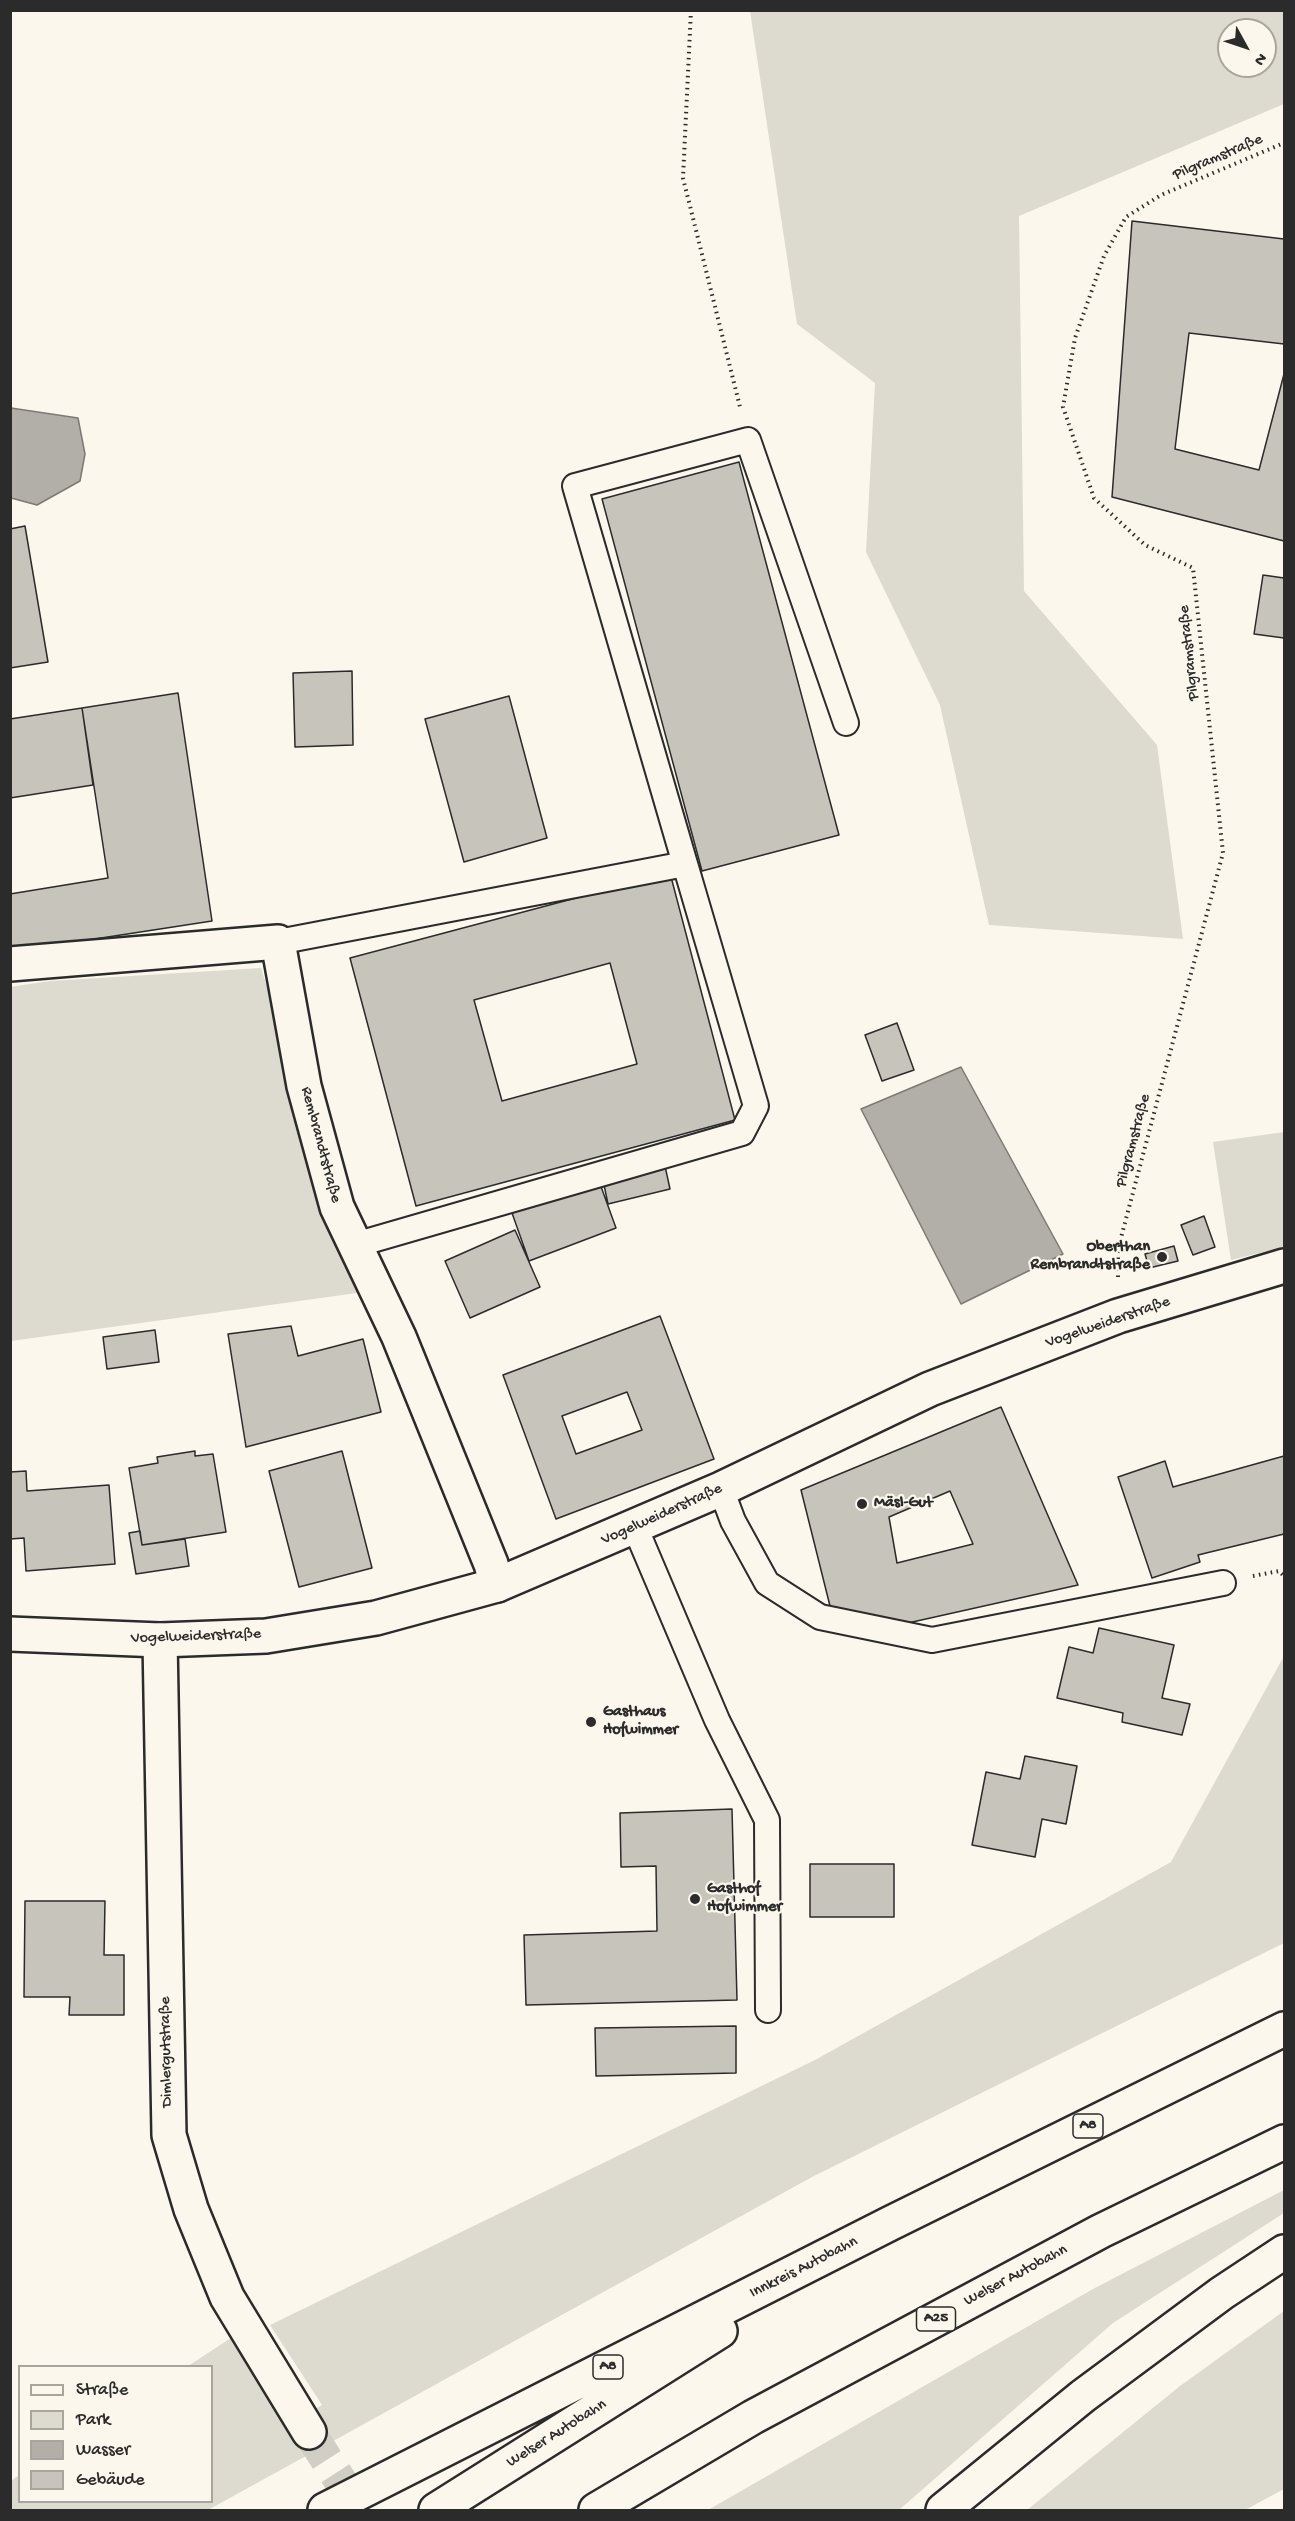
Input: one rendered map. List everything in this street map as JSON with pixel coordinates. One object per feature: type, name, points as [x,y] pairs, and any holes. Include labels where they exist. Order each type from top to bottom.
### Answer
[{"type":"main road","points":[[10,964],[278,942]]},
{"type":"main road","name":"Rembrandtstraße","points":[[278,942],[304,1086],[337,1207],[399,1337],[491,1564],[496,1585]]},
{"type":"main road","name":"Vogelweiderstraße","points":[[10,1634],[160,1640],[266,1635],[364,1620],[496,1585],[721,1489],[930,1389],[1118,1316],[1284,1266]]},
{"type":"main road","name":"Dimlergutstraße","points":[[160,1640],[169,2135],[191,2210],[227,2296],[309,2432]]},
{"type":"main road","name":"Innkreis Autobahn","points":[[325,2511],[891,2223],[1284,2029]]},
{"type":"main road","name":"Welser Autobahn","points":[[596,2511],[763,2412],[1101,2231],[1284,2142]]},
{"type":"main road","name":"Welser Autobahn","points":[[436,2511],[891,2223]]},
{"type":"main road","points":[[943,2511],[1083,2396],[1222,2293],[1284,2252]]},
{"type":"lane","points":[[355,1245],[742,1133],[756,1106],[575,486],[748,440],[846,723]]},
{"type":"lane","points":[[278,942],[685,864]]},
{"type":"lane","points":[[721,1489],[733,1521],[767,1583],[820,1617],[933,1640],[1223,1583]]},
{"type":"lane","points":[[635,1527],[717,1720],[767,1820],[768,2010]]},
{"type":"path","points":[[691,10],[683,178],[748,440]]},
{"type":"path","name":"Pilgramstraße","points":[[1118,1316],[1118,1249],[1223,853],[1193,568],[1145,545],[1094,498],[1063,407],[1076,338],[1104,256],[1126,218],[1161,195],[1284,143]]},
{"type":"green space","points":[[750,11],[1284,11],[1284,104],[1019,216],[1024,591],[1157,745],[1183,939],[989,925],[940,705],[866,552],[875,383],[797,324]]},
{"type":"green space","points":[[261,968],[364,1292],[11,1341],[10,987],[50,981]]},
{"type":"green space","points":[[1284,1132],[1284,1247],[1231,1260],[1213,1142]]},
{"type":"green space","points":[[1284,1656],[1284,1943],[812,2177],[208,2510],[11,2510],[11,2481],[18,2476],[18,2503],[213,2503],[213,2365],[190,2365],[234,2336],[290,2424],[322,2405],[270,2325],[815,2060],[1171,1862]]},
{"type":"green space","points":[[1284,2190],[1284,2213],[1113,2323],[899,2510],[708,2510],[1093,2289]]},
{"type":"green space","points":[[1284,2311],[1284,2489],[1245,2510],[1027,2510],[1180,2386]]},
{"type":"water","points":[[11,408],[78,418],[85,454],[80,481],[37,505],[11,498]]},
{"type":"water","points":[[961,1067],[1063,1254],[961,1304],[861,1109]]},
{"type":"building","points":[[1132,221],[1284,239],[1284,344],[1189,333],[1175,449],[1259,470],[1284,374],[1284,541],[1112,497]]},
{"type":"building","points":[[739,462],[839,835],[702,871],[602,499]]},
{"type":"building","points":[[25,526],[48,662],[10,668],[10,529]]},
{"type":"building","points":[[1263,575],[1284,578],[1284,638],[1254,634]]},
{"type":"building","points":[[352,671],[353,745],[295,747],[293,673]]},
{"type":"building","points":[[178,693],[212,921],[10,952],[10,894],[108,878],[82,708]]},
{"type":"building","points":[[509,696],[547,838],[464,862],[425,719]]},
{"type":"building","points":[[82,708],[93,785],[10,798],[10,719]]},
{"type":"building","points":[[670,873],[735,1120],[416,1206],[350,958]],"holes":[[[610,963],[637,1064],[502,1101],[474,1000]]]},
{"type":"building","points":[[897,1023],[914,1070],[882,1081],[865,1035]]},
{"type":"building","points":[[665,1166],[670,1189],[608,1204],[603,1180]]},
{"type":"building","points":[[599,1181],[616,1228],[529,1261],[512,1213]]},
{"type":"building","points":[[1204,1216],[1215,1247],[1193,1255],[1181,1225]]},
{"type":"building","points":[[515,1230],[540,1287],[470,1318],[445,1261]]},
{"type":"building","name":"Oberthan Rembrandtstraße","points":[[1174,1246],[1178,1261],[1149,1268],[1145,1254]]},
{"type":"building","points":[[660,1316],[714,1459],[556,1519],[503,1375]],"holes":[[[627,1392],[642,1430],[576,1454],[562,1416]]]},
{"type":"building","points":[[291,1326],[298,1356],[363,1339],[381,1412],[246,1447],[228,1334]]},
{"type":"building","points":[[155,1330],[159,1362],[107,1369],[103,1337]]},
{"type":"building","name":"Mäsl-Gut","points":[[1001,1407],[1078,1585],[899,1625],[832,1614],[801,1490]],"holes":[[[950,1491],[973,1544],[897,1563],[889,1517]]]},
{"type":"building","points":[[195,1451],[195,1456],[213,1454],[226,1532],[142,1545],[129,1468],[158,1463],[157,1457]]},
{"type":"building","points":[[342,1451],[372,1568],[299,1587],[269,1471]]},
{"type":"building","points":[[1284,1456],[1284,1534],[1198,1555],[1200,1562],[1152,1578],[1118,1477],[1165,1461],[1173,1487]]},
{"type":"building","points":[[26,1471],[27,1491],[109,1485],[115,1564],[26,1571],[24,1538],[10,1539],[10,1472]]},
{"type":"building","points":[[140,1531],[142,1545],[185,1539],[189,1566],[136,1574],[129,1533]]},
{"type":"building","points":[[1099,1628],[1174,1645],[1162,1698],[1190,1704],[1182,1735],[1122,1722],[1123,1713],[1057,1698],[1069,1647],[1093,1653]]},
{"type":"building","points":[[1025,1756],[1077,1766],[1066,1824],[1042,1819],[1035,1857],[972,1845],[986,1772],[1020,1779]]},
{"type":"building","name":"Gasthof Hofwimmer","points":[[732,1809],[737,2000],[526,2005],[524,1935],[657,1931],[656,1866],[621,1867],[620,1813]]},
{"type":"building","points":[[810,1864],[894,1864],[894,1917],[810,1917]]},
{"type":"building","points":[[25,1901],[105,1901],[104,1955],[124,1955],[124,2015],[69,2015],[70,1997],[24,1997]]},
{"type":"building","points":[[736,2026],[736,2073],[596,2076],[595,2028]]},
{"type":"tunnel","points":[[309,2432],[359,2510]]},
{"type":"place","name":"Oberthan Rembrandtstraße","points":[[1162,1257]]},
{"type":"place","name":"Mäsl-Gut","points":[[862,1504]]},
{"type":"place","name":"Gasthaus Hofwimmer","points":[[591,1722]]},
{"type":"place","name":"Gasthof Hofwimmer","points":[[695,1899]]}]
